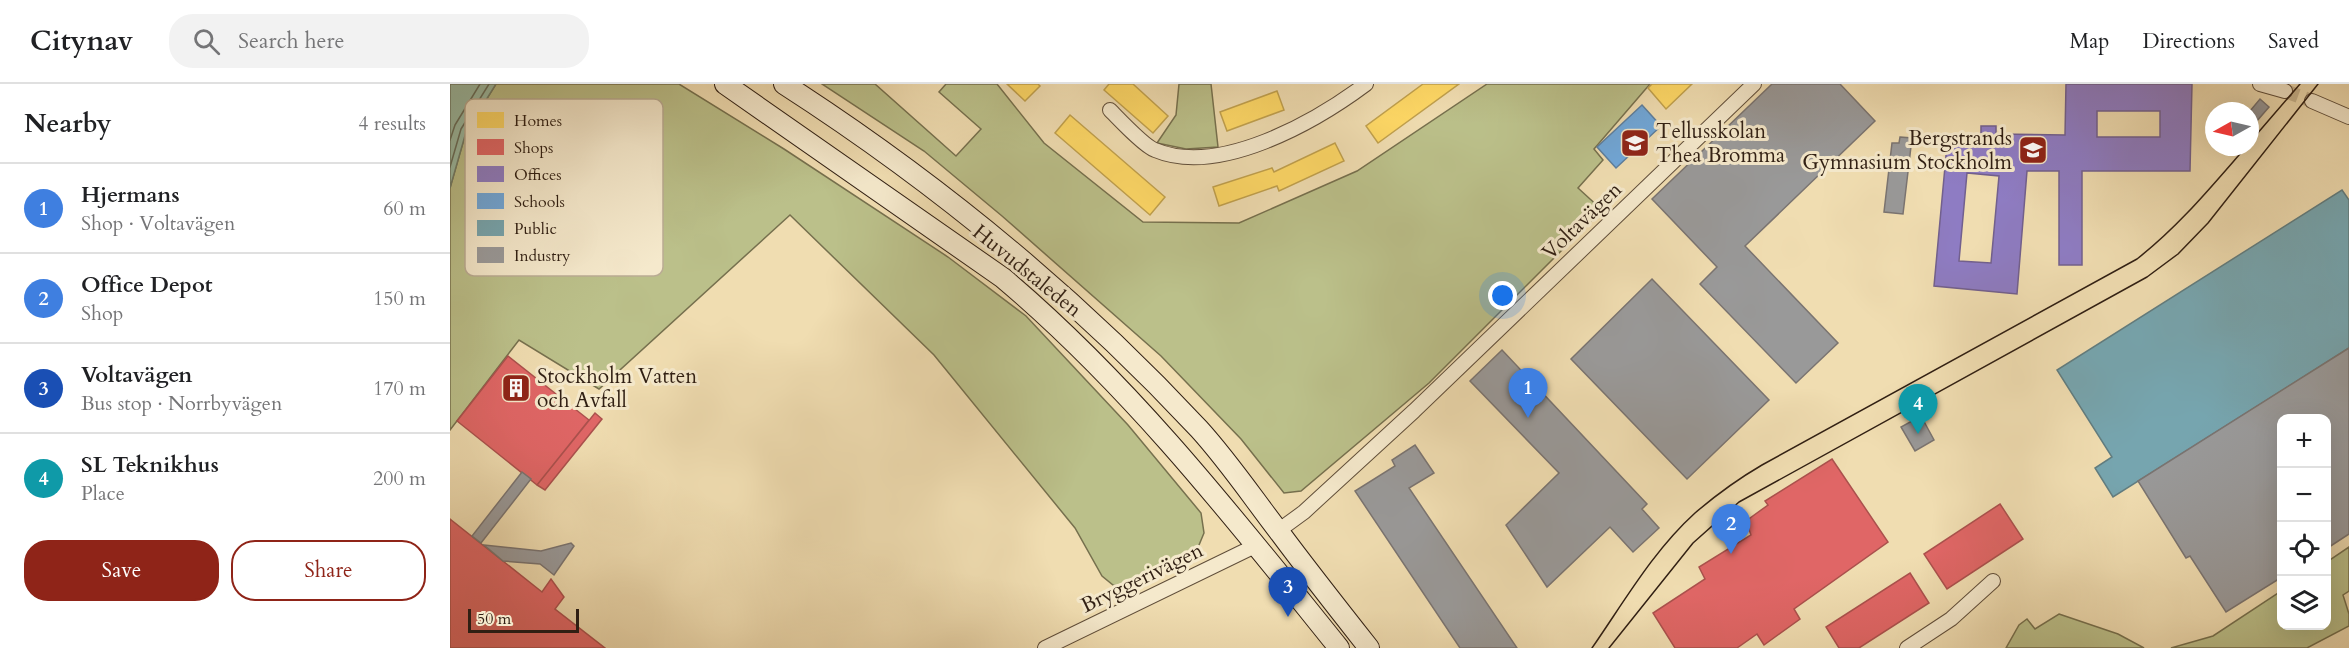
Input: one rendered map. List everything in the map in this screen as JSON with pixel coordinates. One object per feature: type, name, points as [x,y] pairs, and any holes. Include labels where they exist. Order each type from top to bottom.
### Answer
[{"type":"main road","name":"Huvudstaleden","points":[[784,84],[877,146],[951,202],[1019,256],[1098,326],[1199,430],[1247,487],[1278,531],[1369,648]]},
{"type":"main road","name":"Huvudstaleden","points":[[729,87],[1004,278],[1042,310],[1079,345],[1257,545],[1339,648]]},
{"type":"main road","points":[[1257,545],[1278,531]]},
{"type":"street","points":[[1110,110],[1153,150],[1188,158],[1228,152],[1272,138],[1313,118],[1366,84]]},
{"type":"street","name":"Voltavägen","points":[[1278,531],[1304,512],[1414,411],[1754,84]]},
{"type":"street","points":[[2260,84],[2285,91]]},
{"type":"street","points":[[2312,101],[2349,117]]},
{"type":"street","name":"Bryggerivägen","points":[[1045,648],[1257,545]]},
{"type":"street","points":[[1907,648],[1951,619],[1993,581]]},
{"type":"shaded area","points":[[496,84],[679,84],[784,149],[948,257],[1026,316],[1128,425],[1201,513],[1204,533],[1199,545],[1184,557],[1137,582],[1125,586],[1113,585],[1102,576],[1075,528],[934,355],[790,215],[599,389],[519,340],[450,430],[450,188],[465,136],[465,276],[663,276],[663,99],[487,99]]},
{"type":"shaded area","points":[[822,84],[875,84],[956,156],[981,129],[939,92],[946,84],[997,84],[1044,143],[1143,222],[1239,223],[1357,171],[1487,84],[1650,84],[1594,149],[1603,160],[1578,188],[1602,210],[1429,383],[1301,491],[1284,493],[1241,439],[1161,356],[1002,216],[924,151]]},
{"type":"shaded area","points":[[1179,84],[1211,84],[1218,147],[1186,149],[1157,143],[1176,115]]},
{"type":"shaded area","points":[[2349,547],[2349,591],[2343,595],[2349,614],[2349,626],[2307,648],[2171,648],[2213,636],[2277,594],[2277,630],[2331,630],[2331,559]]},
{"type":"shaded area","points":[[2059,614],[2118,634],[2144,648],[2006,648],[2019,625],[2027,619],[2035,629]]},
{"type":"water","points":[[450,84],[496,84],[487,99],[465,99],[465,136],[450,188]]},
{"type":"building: Homes","points":[[1007,84],[1038,84],[1040,86],[1025,101]]},
{"type":"building: Homes","points":[[1109,84],[1133,84],[1168,116],[1153,133],[1104,90]]},
{"type":"building: Homes","points":[[1423,84],[1459,84],[1378,143],[1366,126]]},
{"type":"building: Homes","points":[[1652,84],[1692,84],[1666,109],[1648,88]]},
{"type":"building: Homes","points":[[1277,91],[1284,110],[1227,131],[1220,112]]},
{"type":"building: Homes","points":[[1070,115],[1165,197],[1150,215],[1055,133]]},
{"type":"building: Homes","points":[[1335,143],[1344,161],[1279,191],[1277,186],[1219,206],[1213,187],[1272,168],[1274,172]]},
{"type":"building: Shops","name":"Stockholm Vatten och Avfall","points":[[508,356],[589,420],[537,485],[457,421]]},
{"type":"building: Shops","points":[[595,413],[602,419],[545,490],[537,485]]},
{"type":"building: Shops","points":[[1832,459],[1888,542],[1794,609],[1800,619],[1764,645],[1757,634],[1737,648],[1675,648],[1653,613],[1705,579],[1699,567],[1751,535],[1746,521],[1768,505],[1765,501]]},
{"type":"building: Shops","points":[[2000,504],[2023,539],[1947,589],[1924,554]]},
{"type":"building: Shops","points":[[450,519],[542,592],[551,579],[564,597],[555,609],[605,648],[450,648]]},
{"type":"building: Shops","points":[[1910,573],[1929,603],[1859,648],[1839,648],[1826,627]]},
{"type":"building: Offices","points":[[2066,84],[2192,84],[2190,171],[2082,171],[2082,265],[2059,265],[2059,171],[2027,171],[2017,294],[1934,286],[1948,134],[1981,134],[1981,126],[1996,126],[1996,134],[2065,135]],"holes":[[[2097,111],[2160,111],[2160,137],[2097,137]],[[1967,173],[1999,176],[1991,263],[1959,261]]]},
{"type":"building: Schools","points":[[1642,105],[1661,126],[1616,168],[1597,147]]},
{"type":"building: Public","points":[[2342,190],[2349,200],[2349,348],[2113,497],[2095,468],[2112,457],[2057,370]]},
{"type":"building: Industry","points":[[1772,84],[1840,84],[1875,121],[1745,246],[1838,343],[1796,383],[1700,284],[1717,267],[1652,199]]},
{"type":"building: Industry","points":[[2260,99],[2269,107],[2259,119],[2259,102]]},
{"type":"building: Industry","points":[[1900,137],[1912,138],[1903,214],[1884,212],[1892,143],[1899,143]]},
{"type":"building: Industry","points":[[1652,279],[1769,400],[1687,479],[1571,359]]},
{"type":"building: Industry","points":[[2349,348],[2349,534],[2331,546],[2331,414],[2277,414],[2277,580],[2226,612],[2190,556],[2186,558],[2138,481]]},
{"type":"building: Industry","points":[[1502,350],[1647,504],[1642,509],[1659,528],[1633,552],[1610,527],[1547,587],[1506,525],[1559,473],[1470,381]]},
{"type":"building: Industry","points":[[1921,416],[1934,440],[1915,451],[1901,427]]},
{"type":"building: Industry","points":[[1415,445],[1434,473],[1409,488],[1517,648],[1460,648],[1355,491],[1395,466],[1392,460]]},
{"type":"building: Industry","points":[[522,472],[531,479],[481,543],[472,536]]},
{"type":"building: Industry","points":[[571,543],[574,546],[554,575],[540,564],[503,561],[484,545],[541,551]]},
{"type":"tunnel","points":[[2285,91],[2312,101]]},
{"type":"tram line","points":[[2259,132],[2300,84]]},
{"type":"tram line","points":[[1609,648],[1693,543],[1739,502],[2147,277],[2178,254],[2208,223],[2318,84]]},
{"type":"tram line","points":[[1592,648],[1666,544],[1695,513],[1719,494],[1762,465],[2137,259],[2181,220],[2238,156]]},
{"type":"place","name":"Tellusskolan Thea Bromma","points":[[1635,143]]},
{"type":"place","name":"Bergstrands Gymnasium Stockholm","points":[[2033,150]]},
{"type":"place","name":"Stockholm Vatten och Avfall","points":[[516,388]]},
{"type":"place","name":"Hjermans","points":[[1528,418]]},
{"type":"place","name":"SL Teknikhus","points":[[1918,434]]},
{"type":"place","name":"Office Depot","points":[[1731,554]]},
{"type":"place","name":"Voltavägen","points":[[1288,617]]}]
